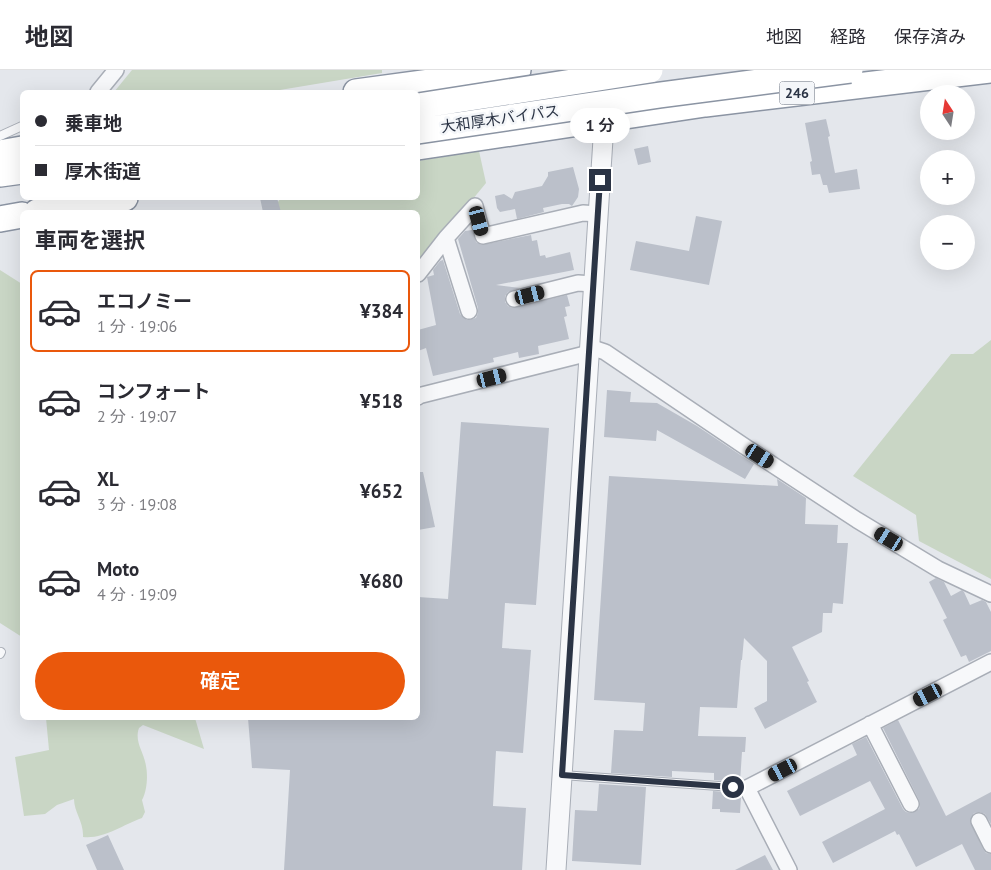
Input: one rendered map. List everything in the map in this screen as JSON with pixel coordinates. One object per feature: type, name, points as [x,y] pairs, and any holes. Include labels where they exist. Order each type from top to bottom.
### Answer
[{"type":"highway","points":[[371,90],[518,70]]},
{"type":"highway","name":"大和厚木バイパス","points":[[420,106],[650,70]]},
{"type":"highway","name":"大和厚木バイパス","points":[[420,131],[660,95],[850,70]]},
{"type":"highway","name":"246","points":[[420,147],[705,104],[991,70]]},
{"type":"highway","points":[[0,153],[20,149]]},
{"type":"highway","points":[[0,174],[20,171]]},
{"type":"highway","points":[[0,201],[20,198]]},
{"type":"highway","points":[[50,210],[112,200]]},
{"type":"highway","points":[[0,219],[20,215]]},
{"type":"street","points":[[100,90],[116,70]]},
{"type":"street","points":[[556,870],[608,70]]},
{"type":"street","points":[[420,271],[446,238],[475,206],[483,236],[583,213],[598,214]]},
{"type":"street","points":[[446,238],[469,312]]},
{"type":"street","points":[[514,299],[578,283],[594,284]]},
{"type":"street","points":[[420,394],[589,350],[605,352],[857,520],[938,569],[991,594]]},
{"type":"street","points":[[789,870],[748,788],[991,662]]},
{"type":"street","points":[[870,724],[911,804]]},
{"type":"street","points":[[978,821],[991,845]]},
{"type":"lane","points":[[0,136],[20,127]]},
{"type":"lane","points":[[562,775],[748,788]]},
{"type":"green space","points":[[132,70],[382,70],[382,73],[280,90],[116,90]]},
{"type":"green space","points":[[479,151],[486,183],[420,264],[420,210],[272,210],[279,200],[420,200],[420,161]]},
{"type":"green space","points":[[0,270],[20,283],[20,636],[0,623]]},
{"type":"green space","points":[[991,340],[991,579],[919,541],[916,515],[853,476],[951,354],[973,354]]},
{"type":"green space","points":[[46,720],[196,720],[204,749],[143,725],[139,728],[138,738],[147,774],[146,788],[142,800],[145,812],[142,818],[106,834],[91,837],[83,837],[74,799],[57,805],[45,814],[24,816],[15,757],[49,750]]},
{"type":"building","points":[[826,119],[835,173],[857,169],[860,189],[829,193],[827,185],[823,185],[820,174],[812,175],[810,162],[812,161],[805,123]]},
{"type":"building","points":[[648,146],[651,162],[638,165],[634,149]]},
{"type":"building","points":[[573,167],[579,189],[578,197],[572,206],[562,204],[543,208],[544,212],[517,219],[515,209],[500,212],[497,208],[495,196],[504,194],[512,199],[515,192],[542,186],[548,176],[548,172]]},
{"type":"building","points":[[260,200],[278,200],[280,210],[263,210]]},
{"type":"building","points":[[696,216],[722,221],[709,285],[630,270],[636,241],[689,251]]},
{"type":"building","points":[[472,230],[476,242],[481,245],[531,235],[532,241],[537,240],[540,256],[545,255],[546,258],[570,252],[574,270],[496,285],[520,288],[508,292],[505,296],[505,302],[512,308],[567,295],[570,306],[565,307],[567,316],[564,317],[569,339],[538,346],[539,354],[519,358],[518,352],[493,358],[494,362],[433,376],[426,348],[420,350],[420,329],[436,325],[427,277],[434,275],[433,270],[440,261],[443,260],[460,314],[467,320],[476,318],[478,313],[458,239],[465,231]]},
{"type":"building","points":[[607,390],[631,392],[630,402],[657,403],[697,426],[754,464],[745,479],[657,430],[656,441],[604,437]]},
{"type":"building","points":[[461,422],[549,428],[536,605],[505,603],[502,648],[531,650],[523,753],[496,751],[493,806],[526,808],[522,870],[284,870],[290,770],[252,768],[248,720],[420,720],[420,597],[448,599]]},
{"type":"building","points":[[420,472],[423,472],[435,527],[420,530]]},
{"type":"building","points":[[609,476],[778,486],[777,479],[806,498],[805,524],[838,525],[837,543],[848,543],[843,604],[833,603],[832,613],[823,613],[822,632],[792,647],[817,702],[765,729],[754,708],[767,701],[767,661],[744,638],[737,708],[700,707],[698,736],[746,737],[745,752],[742,752],[740,782],[714,780],[714,773],[672,771],[672,777],[611,773],[614,730],[643,731],[645,703],[594,700]]},
{"type":"building","points":[[936,578],[944,582],[951,596],[962,590],[970,605],[982,600],[986,602],[991,612],[991,651],[969,662],[966,655],[961,657],[943,620],[947,618],[929,582]]},
{"type":"building","points":[[898,720],[946,816],[991,792],[991,824],[985,814],[980,812],[974,813],[970,821],[983,849],[986,853],[991,854],[991,870],[975,870],[962,844],[916,867],[899,834],[897,835],[895,831],[833,863],[822,842],[885,809],[870,781],[800,816],[787,791],[857,755],[852,744],[866,737],[903,809],[911,813],[919,809],[919,800],[883,728]]},
{"type":"building","points":[[599,784],[646,787],[641,865],[572,861],[575,810],[597,811]]},
{"type":"building","points":[[713,791],[739,793],[741,797],[740,813],[720,812],[720,809],[712,809]]},
{"type":"building","points":[[108,835],[124,870],[97,870],[86,845]]},
{"type":"building","points":[[765,855],[773,870],[735,870]]},
{"type":"route","points":[[600,180],[562,775],[733,787]]}]
